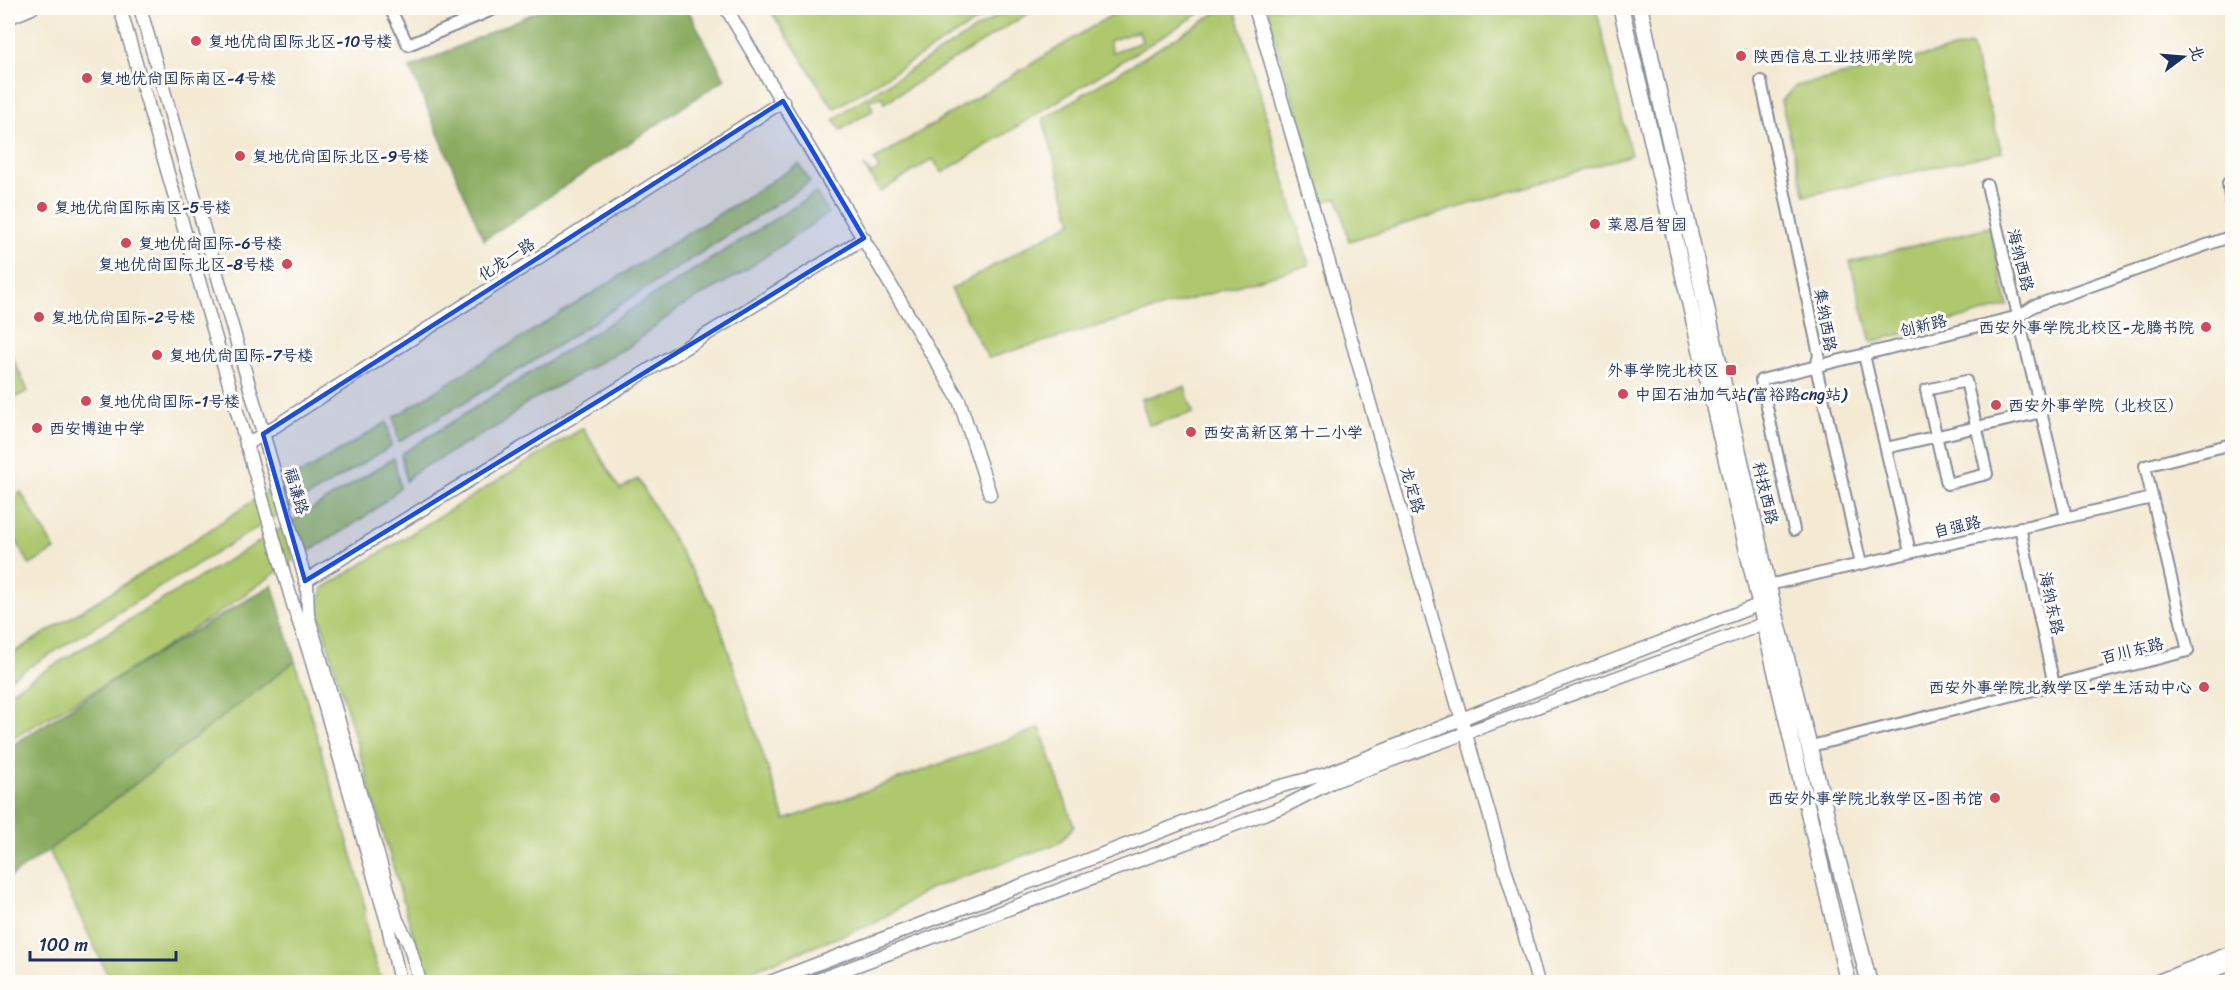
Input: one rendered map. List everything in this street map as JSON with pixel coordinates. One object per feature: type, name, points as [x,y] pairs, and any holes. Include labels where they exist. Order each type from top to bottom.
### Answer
[{"type":"main road","name":"科技西路","points":[[1621,8],[1798,758],[1817,861],[1848,982]]},
{"type":"main road","name":"科技西路","points":[[1640,8],[1768,585],[1811,746],[1869,982]]},
{"type":"street","points":[[8,18],[32,8]]},
{"type":"street","points":[[120,8],[387,922],[400,982]]},
{"type":"street","name":"福谦路","points":[[140,8],[305,581],[308,615],[397,920],[409,944],[420,982]]},
{"type":"street","points":[[390,8],[408,45],[497,8]]},
{"type":"street","points":[[726,8],[959,400],[990,494]]},
{"type":"street","name":"龙定路","points":[[1255,8],[1538,982]]},
{"type":"street","name":"集纳西路","points":[[1761,81],[1820,355],[1816,367],[1861,564]]},
{"type":"street","name":"化龙一路","points":[[246,445],[783,101]]},
{"type":"street","points":[[2228,183],[2232,211]]},
{"type":"street","name":"海纳西路","points":[[1988,185],[2066,517]]},
{"type":"street","name":"创新路","points":[[1794,530],[1761,380],[2019,316],[2034,306],[2232,236]]},
{"type":"street","points":[[305,581],[864,238]]},
{"type":"street","points":[[1864,355],[1910,552]]},
{"type":"street","points":[[1966,381],[1987,474],[1947,484],[1936,436],[1926,390],[1966,381]]},
{"type":"street","points":[[1886,448],[2042,412]]},
{"type":"street","name":"百川东路","points":[[1811,746],[2188,651],[2145,466],[2232,444]]},
{"type":"street","name":"自强路","points":[[1768,585],[2152,498]]},
{"type":"street","name":"海纳东路","points":[[2020,527],[2054,685]]},
{"type":"street","points":[[770,982],[1274,788],[1326,774],[1496,705],[1761,604]]},
{"type":"street","points":[[812,982],[1284,806],[1332,782],[1766,623]]},
{"type":"street","points":[[2155,982],[2232,952]]},
{"type":"street","points":[[2185,982],[2232,964]]},
{"type":"highlighted area","points":[[783,101],[864,238],[305,581],[263,434]]},
{"type":"green space","points":[[545,8],[687,8],[725,79],[484,240],[410,68]]},
{"type":"green space","points":[[769,8],[998,8],[834,109]]},
{"type":"green space","points":[[1010,8],[1037,8],[884,103],[882,97],[869,100],[873,110],[841,130],[834,120],[850,107]]},
{"type":"green space","points":[[1123,8],[1208,8],[942,173],[933,159],[880,192],[864,166],[871,174],[879,169],[874,160]],"holes":[[[1139,31],[1142,42],[1112,52],[1109,41]]]},
{"type":"green space","points":[[1224,8],[1235,8],[1309,265],[988,358],[951,289],[1072,222],[1043,119]]},
{"type":"green space","points":[[1270,8],[1596,8],[1631,155],[1349,241],[1338,198],[1322,202],[1268,13]]},
{"type":"green space","points":[[1971,45],[2002,152],[1805,196],[1781,101],[1796,86]]},
{"type":"green space","points":[[799,164],[810,182],[538,358],[399,442],[394,417]]},
{"type":"green space","points":[[816,193],[828,213],[740,274],[679,308],[631,345],[525,404],[503,423],[413,473],[406,481],[401,454]]},
{"type":"green space","points":[[1989,227],[2008,306],[1871,342],[1850,262]]},
{"type":"green space","points":[[8,348],[28,391],[8,401]]},
{"type":"green space","points":[[1185,387],[1193,413],[1149,425],[1141,399]]},
{"type":"green space","points":[[387,422],[391,446],[288,509],[280,483],[313,467]]},
{"type":"green space","points":[[583,428],[620,489],[638,479],[715,611],[785,820],[1040,728],[1074,826],[1059,843],[929,889],[875,923],[722,982],[427,982],[317,607],[323,588]]},
{"type":"green space","points":[[394,458],[400,487],[366,516],[301,556],[291,522]]},
{"type":"green space","points":[[274,487],[281,513],[8,680],[8,656],[170,556]]},
{"type":"green space","points":[[21,492],[55,550],[30,565],[8,526],[8,500]]},
{"type":"green space","points":[[285,526],[294,560],[217,614],[133,668],[8,741],[8,693]]},
{"type":"green space","points":[[272,585],[295,661],[49,850],[8,878],[8,748],[133,668]]},
{"type":"green space","points":[[295,661],[362,890],[369,943],[382,982],[111,982],[49,850]]},
{"type":"place","name":"复地优尚国际北区-10号楼","points":[[196,41]]},
{"type":"place","name":"陕西信息工业技师学院","points":[[1741,56]]},
{"type":"place","name":"复地优尚国际南区-4号楼","points":[[87,78]]},
{"type":"place","name":"复地优尚国际北区-9号楼","points":[[240,156]]},
{"type":"place","name":"复地优尚国际南区-5号楼","points":[[42,207]]},
{"type":"place","name":"莱恩启智园","points":[[1595,224]]},
{"type":"place","name":"复地优尚国际-6号楼","points":[[126,243]]},
{"type":"place","name":"复地优尚国际北区-8号楼","points":[[287,264]]},
{"type":"place","name":"复地优尚国际-2号楼","points":[[39,317]]},
{"type":"place","name":"西安外事学院北校区-龙腾书院","points":[[2206,327]]},
{"type":"place","name":"复地优尚国际-7号楼","points":[[157,355]]},
{"type":"place","name":"外事学院北校区","points":[[1731,370]]},
{"type":"place","name":"中国石油加气站(富裕路cng站)","points":[[1623,394]]},
{"type":"place","name":"复地优尚国际-1号楼","points":[[86,401]]},
{"type":"place","name":"西安外事学院（北校区）","points":[[1996,405]]},
{"type":"place","name":"西安博迪中学","points":[[37,428]]},
{"type":"place","name":"西安高新区第十二小学","points":[[1191,432]]},
{"type":"place","name":"西安外事学院北教学区-学生活动中心","points":[[2204,687]]},
{"type":"place","name":"西安外事学院北教学区-图书馆","points":[[1995,798]]}]
